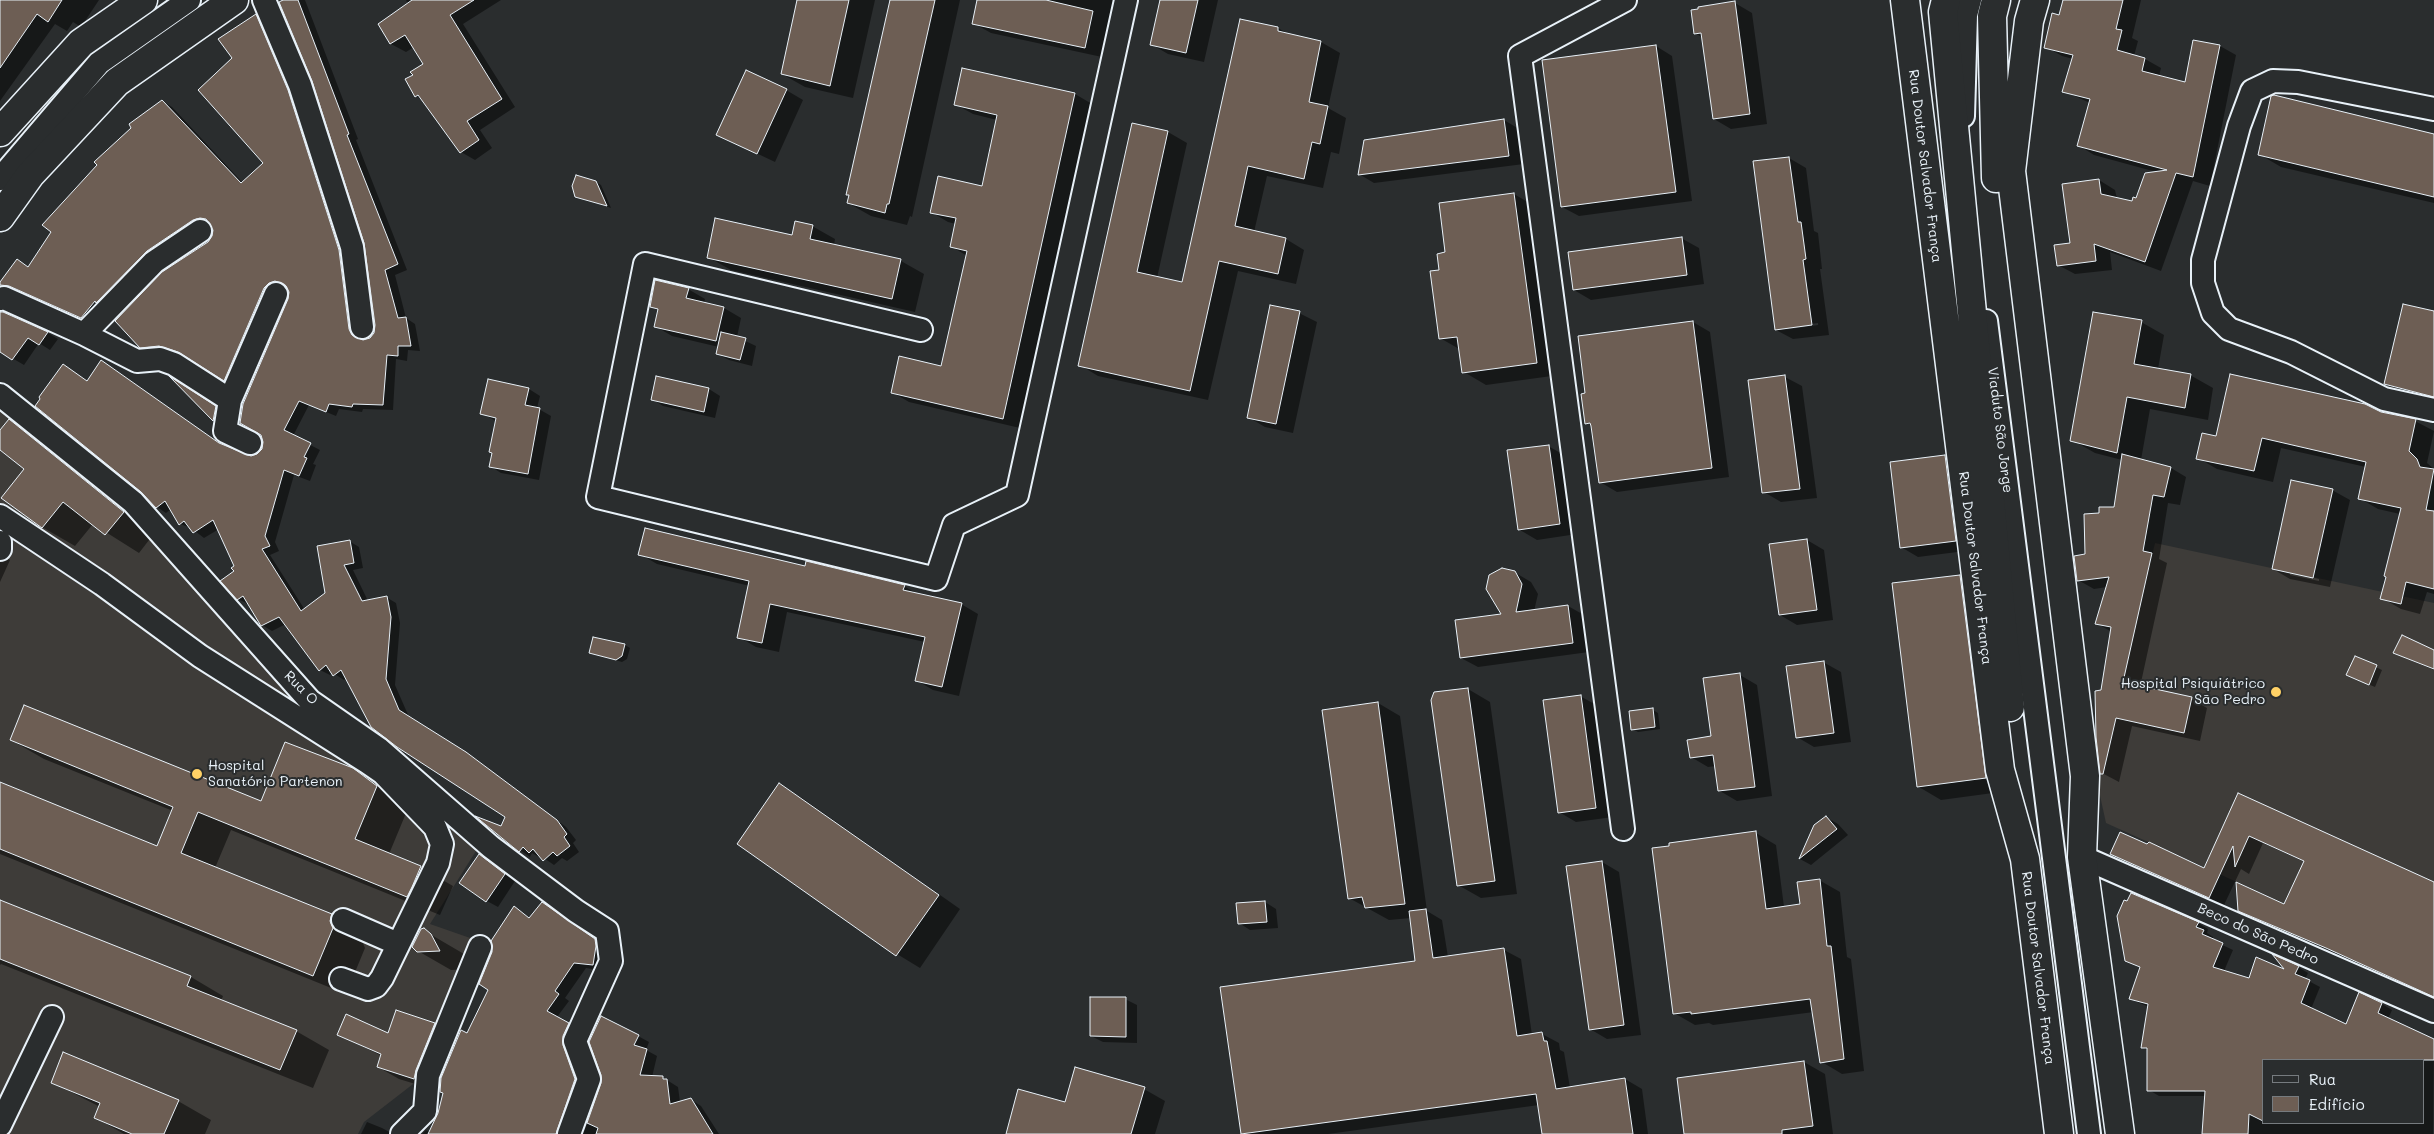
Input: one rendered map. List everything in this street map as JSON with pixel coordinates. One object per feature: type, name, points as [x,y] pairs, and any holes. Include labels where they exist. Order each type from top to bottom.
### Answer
[{"type":"main road","points":[[0,132],[81,43],[143,0]]},
{"type":"main road","points":[[0,217],[30,175],[117,82],[234,0]]},
{"type":"main road","name":"Viaduto São Jorge","points":[[1946,0],[1943,12],[2025,859]]},
{"type":"main road","name":"Viaduto São Jorge","points":[[1996,0],[1992,16],[1996,173],[2082,857]]},
{"type":"main road","points":[[2009,0],[2032,11],[2011,171],[2084,776],[2082,857],[2120,1134]]},
{"type":"main road","name":"Rua Doutor Salvador França","points":[[1910,3],[2000,770],[2025,859],[2059,1134]]},
{"type":"street","points":[[0,179],[99,63],[189,0]]},
{"type":"street","points":[[264,0],[300,85],[352,247],[362,327]]},
{"type":"street","points":[[921,330],[645,264],[598,497],[936,578],[954,525],[1017,495],[1126,0]]},
{"type":"street","points":[[1623,829],[1520,56],[1625,0]]},
{"type":"street","name":"Viaduto São Jorge","points":[[1970,0],[1966,15],[1962,138],[2089,1134]]},
{"type":"street","points":[[2434,109],[2298,82],[2273,81],[2252,91],[2239,126],[2203,260],[2203,283],[2212,313],[2229,329],[2291,352],[2384,398],[2434,410]]},
{"type":"street","points":[[0,196],[30,175]]},
{"type":"street","points":[[84,334],[154,262],[200,231]]},
{"type":"street","points":[[250,443],[225,431],[230,400],[276,294]]},
{"type":"street","points":[[0,299],[4,298],[84,334],[136,361],[160,359],[174,364],[230,400]]},
{"type":"street","name":"Rua O","points":[[0,395],[133,502],[310,701],[379,749],[491,847],[576,911],[607,930],[611,961],[575,1041],[589,1078],[569,1134]]},
{"type":"street","points":[[0,516],[102,584],[200,656],[367,762],[383,774],[435,827],[442,844],[441,855],[382,978],[372,988],[363,988],[341,979]]},
{"type":"street","points":[[0,542],[0,549]]},
{"type":"street","name":"Beco do São Pedro","points":[[2082,857],[2434,1010]]},
{"type":"street","points":[[343,920],[398,944]]},
{"type":"street","points":[[402,1134],[425,1111],[428,1075],[480,947]]},
{"type":"street","points":[[2,1117],[52,1018]]},
{"type":"shaded area","name":"Hospital Sanatório Partenon","points":[[0,402],[127,506],[307,704],[481,843],[430,924],[473,939],[417,1081],[364,1122],[358,1134],[0,1134]]},
{"type":"shaded area","name":"Hospital Psiquiátrico São Pedro","points":[[2155,543],[2434,603],[2434,971],[2106,823],[2097,782]]},
{"type":"building","points":[[0,0],[62,0],[48,22],[37,14],[0,68]]},
{"type":"building","points":[[283,0],[298,0],[349,134],[347,135],[398,264],[385,270],[398,318],[406,317],[411,346],[398,346],[398,356],[387,355],[383,405],[353,404],[352,407],[329,404],[326,412],[299,401],[284,430],[311,443],[304,457],[307,458],[299,476],[284,470],[265,536],[270,546],[262,549],[301,611],[325,593],[317,546],[350,540],[354,563],[344,565],[362,601],[387,596],[391,617],[386,679],[399,710],[466,752],[557,820],[567,834],[564,837],[570,846],[557,856],[553,852],[543,861],[533,849],[529,853],[523,847],[519,852],[475,816],[501,826],[505,817],[397,747],[371,727],[341,670],[333,676],[326,665],[319,671],[279,617],[261,626],[243,596],[237,600],[220,581],[234,571],[231,568],[234,566],[213,520],[193,533],[184,521],[179,525],[165,501],[156,508],[141,492],[35,406],[40,399],[39,397],[63,364],[87,381],[101,360],[219,443],[251,456],[257,454],[262,449],[261,435],[240,423],[243,404],[288,299],[289,292],[286,286],[275,281],[269,283],[264,288],[224,381],[178,352],[159,346],[140,348],[115,321],[162,272],[208,242],[213,230],[206,219],[193,220],[147,251],[96,303],[95,301],[81,318],[9,286],[0,285],[0,282],[17,259],[28,267],[51,232],[42,225],[97,165],[94,162],[131,128],[129,124],[162,100],[241,183],[263,163],[198,90],[232,58],[218,39],[256,14],[288,90],[339,250],[349,329],[352,335],[363,340],[370,338],[374,333],[375,325],[364,243],[312,81],[279,2]]},
{"type":"building","points":[[412,0],[474,0],[450,15],[502,99],[467,121],[479,140],[460,153],[418,95],[415,97],[405,79],[413,75],[410,72],[423,64],[405,35],[390,44],[378,24]]},
{"type":"building","points":[[797,0],[849,0],[830,86],[781,74]]},
{"type":"building","points":[[890,0],[935,0],[889,204],[887,204],[885,213],[847,203],[849,195],[846,195]]},
{"type":"building","points":[[977,0],[1046,0],[1093,11],[1085,48],[972,24]]},
{"type":"building","points":[[1160,0],[1198,0],[1186,53],[1150,45]]},
{"type":"building","points":[[2063,0],[2123,0],[2116,29],[2122,30],[2117,50],[2145,58],[2142,71],[2185,82],[2193,40],[2220,45],[2193,177],[2176,173],[2145,262],[2094,244],[2096,261],[2057,266],[2054,245],[2070,243],[2062,184],[2099,179],[2101,194],[2132,201],[2133,197],[2136,198],[2145,173],[2167,170],[2077,146],[2090,99],[2062,92],[2073,55],[2044,48],[2052,13],[2059,15]]},
{"type":"building","points":[[1735,1],[1750,114],[1713,119],[1701,33],[1694,34],[1691,10],[1698,9],[1698,7]]},
{"type":"building","points":[[1240,19],[1278,27],[1278,31],[1321,41],[1309,102],[1328,106],[1320,144],[1312,142],[1304,179],[1248,166],[1235,226],[1286,238],[1278,274],[1219,261],[1190,391],[1078,366],[1132,123],[1168,131],[1137,272],[1182,282]]},
{"type":"building","points":[[1656,45],[1676,192],[1561,207],[1542,60]]},
{"type":"building","points":[[962,68],[1075,93],[1003,419],[891,393],[899,356],[941,366],[967,251],[950,247],[956,218],[930,213],[938,176],[982,186],[997,115],[954,105]]},
{"type":"building","points":[[746,70],[787,89],[757,154],[716,135]]},
{"type":"building","points":[[2274,95],[2434,134],[2434,197],[2258,155],[2271,96]]},
{"type":"building","points":[[1504,119],[1509,156],[1358,175],[1364,140]]},
{"type":"building","points":[[1789,157],[1798,222],[1801,222],[1806,259],[1803,260],[1812,325],[1775,330],[1753,161]]},
{"type":"building","points":[[576,175],[596,181],[607,206],[575,197],[572,186]]},
{"type":"building","points":[[1514,193],[1537,363],[1462,373],[1457,337],[1439,339],[1430,271],[1439,270],[1437,254],[1445,252],[1439,203]]},
{"type":"building","points":[[715,218],[792,235],[795,221],[813,225],[810,239],[901,259],[892,299],[707,258]]},
{"type":"building","points":[[1682,237],[1687,275],[1573,290],[1568,252]]},
{"type":"building","points":[[655,280],[689,288],[686,298],[724,307],[716,341],[654,327],[658,309],[650,307]]},
{"type":"building","points":[[2403,304],[2434,311],[2434,397],[2384,384]]},
{"type":"building","points":[[1270,305],[1300,311],[1276,424],[1247,418]]},
{"type":"building","points":[[0,312],[48,332],[39,345],[28,338],[12,360],[0,352]]},
{"type":"building","points":[[2093,312],[2142,320],[2134,364],[2191,374],[2185,408],[2127,397],[2117,453],[2070,441]]},
{"type":"building","points":[[1693,321],[1712,468],[1599,483],[1591,426],[1590,423],[1585,424],[1581,394],[1585,393],[1578,336]]},
{"type":"building","points":[[721,332],[746,338],[740,360],[716,354]]},
{"type":"building","points":[[2230,374],[2365,404],[2381,412],[2416,419],[2409,451],[2417,459],[2420,467],[2434,469],[2426,510],[2434,511],[2434,589],[2406,582],[2401,604],[2380,599],[2401,508],[2358,499],[2366,462],[2262,438],[2254,471],[2196,459],[2202,433],[2216,436]]},
{"type":"building","points":[[1785,375],[1800,489],[1762,493],[1748,380]]},
{"type":"building","points":[[169,376],[216,406],[213,421]]},
{"type":"building","points":[[656,376],[709,388],[704,412],[651,400]]},
{"type":"building","points":[[488,379],[529,388],[525,405],[540,408],[528,474],[489,467],[492,453],[489,452],[496,418],[480,414]]},
{"type":"building","points":[[9,419],[124,512],[105,535],[63,502],[42,528],[1,498],[24,469],[0,450],[0,430]]},
{"type":"building","points":[[1549,445],[1560,524],[1518,530],[1507,450]]},
{"type":"building","points":[[2122,454],[2171,467],[2164,497],[2153,495],[2143,551],[2152,553],[2123,682],[2192,697],[2184,733],[2116,718],[2103,774],[2100,774],[2096,737],[2095,691],[2101,690],[2111,627],[2095,624],[2109,577],[2077,581],[2074,556],[2085,554],[2084,514],[2099,513],[2099,507],[2114,507]]},
{"type":"building","points":[[1945,455],[1956,541],[1900,548],[1890,462]]},
{"type":"building","points":[[2291,480],[2333,489],[2313,578],[2272,569]]},
{"type":"building","points":[[645,528],[805,566],[806,561],[905,585],[903,590],[962,603],[942,687],[915,681],[925,637],[770,604],[762,643],[737,638],[749,581],[638,555]]},
{"type":"building","points":[[1807,539],[1817,610],[1779,615],[1769,544]]},
{"type":"building","points":[[1502,568],[1515,571],[1522,584],[1516,612],[1568,605],[1573,643],[1460,658],[1455,620],[1501,614],[1486,589],[1489,575]]},
{"type":"building","points":[[1960,575],[1986,778],[1917,787],[1892,583]]},
{"type":"building","points":[[2402,635],[2434,650],[2434,669],[2393,653]]},
{"type":"building","points":[[593,637],[625,644],[622,656],[616,660],[589,653]]},
{"type":"building","points":[[2355,656],[2377,665],[2369,685],[2346,675]]},
{"type":"building","points":[[1824,661],[1834,733],[1796,738],[1786,666]]},
{"type":"building","points":[[1740,673],[1755,787],[1718,791],[1713,755],[1690,758],[1687,740],[1711,736],[1703,678]]},
{"type":"building","points":[[1468,688],[1495,881],[1457,886],[1431,700],[1434,692]]},
{"type":"building","points":[[1581,695],[1596,808],[1558,813],[1543,700]]},
{"type":"building","points":[[1378,702],[1405,904],[1365,908],[1362,897],[1348,899],[1322,710]]},
{"type":"building","points":[[24,705],[261,801],[285,742],[353,768],[377,786],[355,839],[421,866],[412,887],[407,897],[198,812],[181,853],[332,914],[330,921],[333,928],[313,976],[0,849],[0,782],[157,846],[173,807],[10,740]]},
{"type":"building","points":[[1653,708],[1655,727],[1631,730],[1629,711]]},
{"type":"building","points":[[779,783],[939,895],[896,956],[737,844]]},
{"type":"building","points":[[2238,793],[2434,882],[2434,997],[2238,911],[2236,882],[2284,904],[2304,861],[2249,836],[2235,867],[2233,846],[2209,898],[2110,854],[2120,832],[2147,844],[2149,842],[2204,868]]},
{"type":"building","points":[[1826,816],[1837,829],[1799,859],[1814,825]]},
{"type":"building","points":[[1756,831],[1766,909],[1800,904],[1797,882],[1820,879],[1827,946],[1831,946],[1844,1059],[1820,1063],[1810,999],[1691,1014],[1691,1012],[1673,1014],[1652,848],[1669,846],[1669,843]]},
{"type":"building","points":[[479,854],[505,874],[486,902],[459,883]]},
{"type":"building","points":[[1602,861],[1624,1025],[1589,1030],[1566,866]]},
{"type":"building","points":[[2131,893],[2199,922],[2196,927],[2204,930],[2202,934],[2223,943],[2213,967],[2249,978],[2256,957],[2284,969],[2272,954],[2299,966],[2295,974],[2310,980],[2301,1003],[2346,1024],[2359,992],[2382,1003],[2378,1013],[2434,1039],[2434,1060],[2262,1059],[2262,1120],[2249,1114],[2248,1134],[2202,1134],[2205,1091],[2147,1091],[2147,1048],[2141,1048],[2148,1004],[2129,999],[2140,967],[2125,961],[2117,916],[2124,900],[2127,901]]},
{"type":"building","points":[[0,900],[191,976],[187,986],[297,1030],[280,1070],[0,959]]},
{"type":"building","points":[[1265,901],[1267,922],[1238,924],[1236,903]]},
{"type":"building","points":[[542,902],[595,939],[596,946],[593,965],[574,963],[555,991],[559,994],[547,1011],[569,1023],[563,1036],[563,1045],[575,1079],[556,1134],[428,1134],[438,1113],[443,1093],[440,1092],[441,1078],[461,1030],[467,1033],[488,990],[479,984],[492,952],[491,941],[514,906],[529,918]]},
{"type":"building","points":[[1426,909],[1433,958],[1504,948],[1517,1036],[1542,1032],[1544,1041],[1547,1041],[1556,1089],[1625,1078],[1633,1134],[1542,1134],[1536,1094],[1241,1134],[1220,987],[1415,961],[1409,911]]},
{"type":"building","points":[[424,928],[431,934],[440,951],[417,952],[412,947],[421,929]]},
{"type":"building","points":[[1090,997],[1126,997],[1126,1037],[1090,1036]]},
{"type":"building","points":[[396,1010],[435,1023],[414,1079],[377,1067],[381,1054],[337,1035],[346,1014],[388,1033]]},
{"type":"building","points":[[601,1016],[639,1035],[634,1045],[647,1049],[640,1075],[663,1076],[663,1079],[667,1079],[670,1104],[691,1098],[713,1134],[596,1134],[598,1128],[587,1123],[601,1083],[601,1075],[589,1042]]},
{"type":"building","points":[[63,1052],[179,1100],[164,1134],[132,1134],[94,1118],[100,1103],[51,1083]]},
{"type":"building","points":[[1804,1061],[1813,1126],[1782,1130],[1782,1134],[1684,1134],[1677,1078]]},
{"type":"building","points":[[1075,1067],[1145,1087],[1131,1134],[1006,1134],[1018,1089],[1065,1102]]},
{"type":"place","name":"Hospital Psiquiátrico São Pedro","points":[[2276,692]]},
{"type":"place","name":"Hospital Sanatório Partenon","points":[[197,774]]}]
